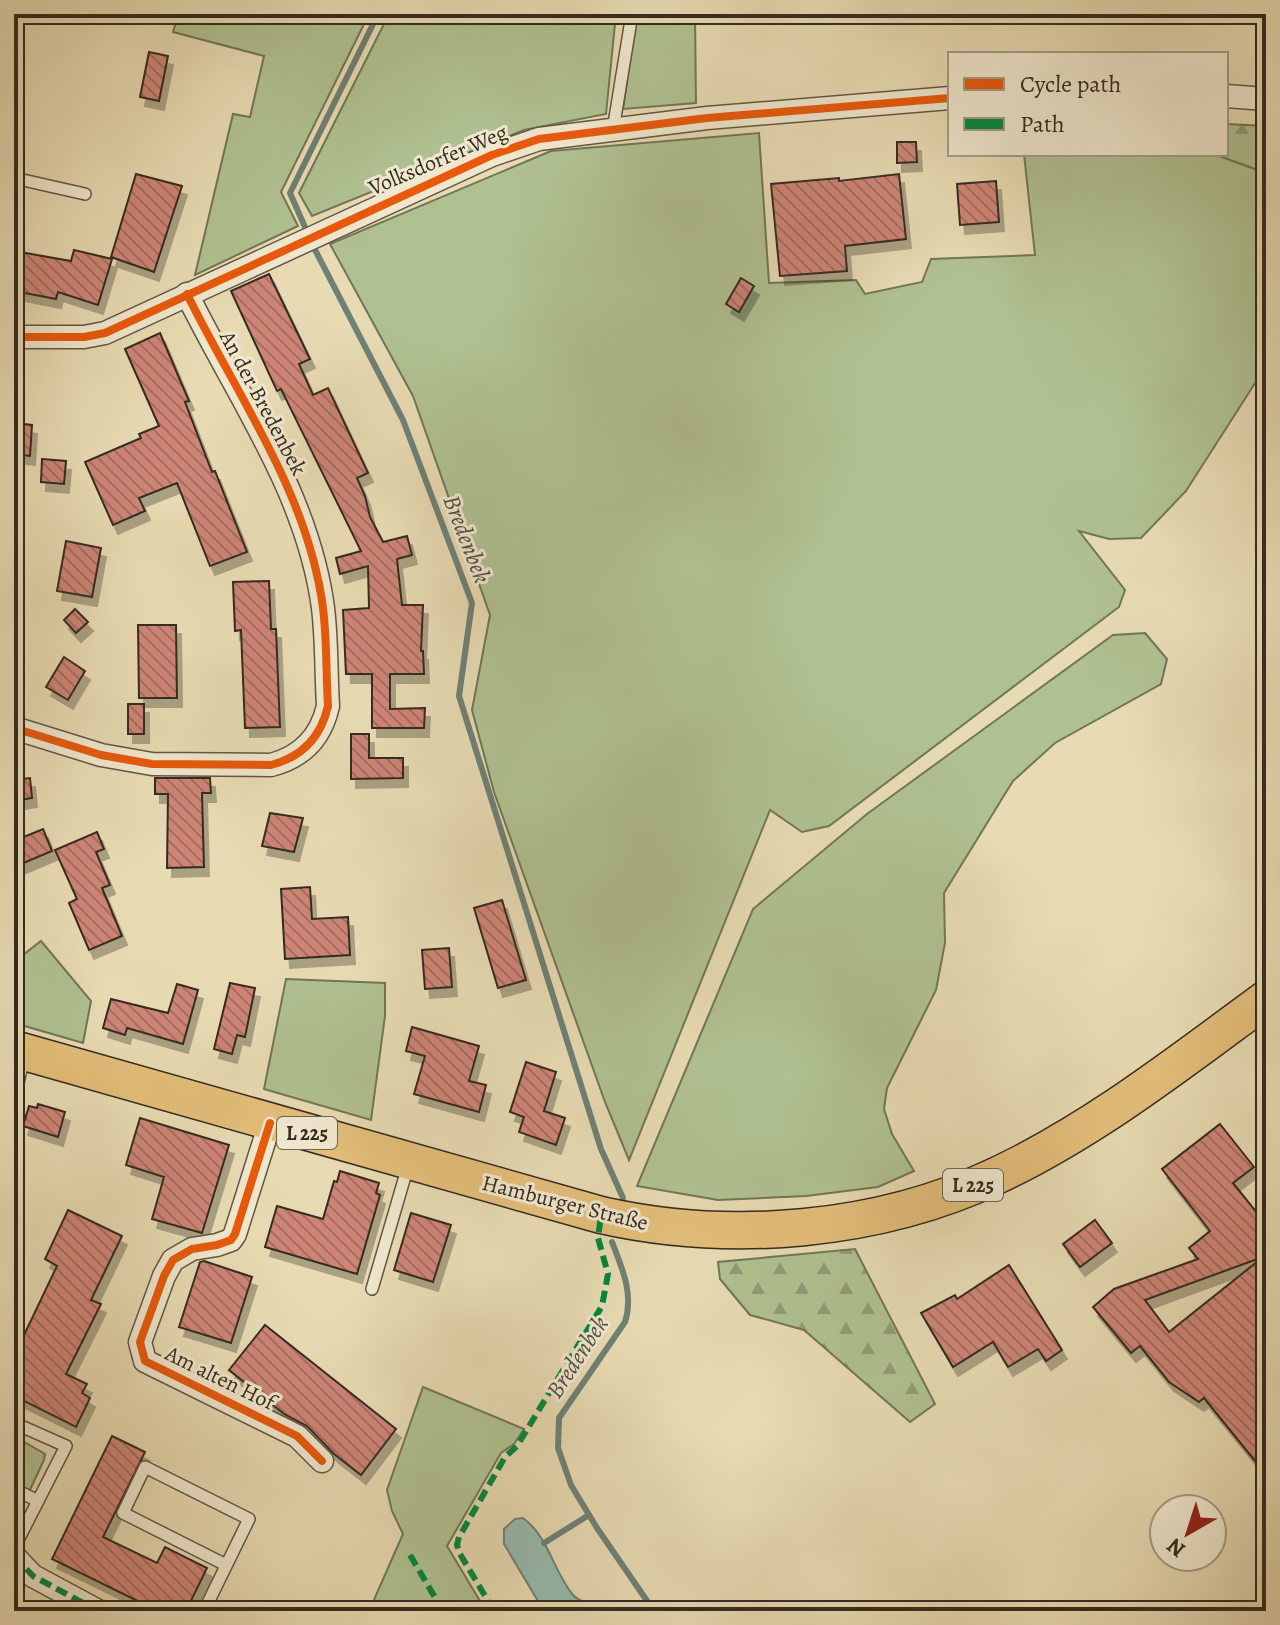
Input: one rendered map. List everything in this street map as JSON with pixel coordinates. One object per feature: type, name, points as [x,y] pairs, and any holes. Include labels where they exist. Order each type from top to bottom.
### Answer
[{"type":"main road","name":"Hamburger Straße","points":[[19,1051],[617,1218],[688,1228],[799,1227],[887,1213],[961,1191],[1033,1157],[1102,1116],[1266,999]]},
{"type":"street","points":[[1228,96],[1266,99]]},
{"type":"street","name":"Volksdorfer Weg","points":[[14,337],[84,337],[105,333],[515,145],[539,139],[707,118],[948,98]]},
{"type":"street","name":"An der Bredenbek","points":[[14,728],[101,755],[152,764],[271,765],[285,762],[307,747],[324,722],[328,706],[323,610],[301,523],[280,469],[187,294]]},
{"type":"street","name":"Am alten Hof","points":[[270,1123],[235,1234],[231,1240],[192,1249],[173,1260],[140,1342],[145,1361],[297,1436],[322,1461]]},
{"type":"street","points":[[14,1556],[33,1576],[98,1611]]},
{"type":"lane","points":[[613,130],[632,14]]},
{"type":"lane","points":[[14,178],[85,194]]},
{"type":"lane","points":[[14,1100],[19,1051]]},
{"type":"lane","points":[[372,1289],[409,1161]]},
{"type":"lane","points":[[14,1423],[66,1446],[14,1548]]},
{"type":"lane","points":[[204,1611],[249,1519],[145,1467],[123,1513],[226,1565]]},
{"type":"lane","points":[[14,1489],[38,1501]]},
{"type":"green space","points":[[157,14],[369,14],[281,192],[298,226],[195,275],[233,114],[250,117],[264,56],[173,32],[177,19]]},
{"type":"green space","points":[[389,14],[616,14],[606,114],[524,130],[312,216],[299,193]]},
{"type":"green space","points":[[637,14],[695,14],[696,103],[623,109]]},
{"type":"green space","points":[[1228,124],[1266,126],[1266,173],[1219,156],[1228,156]]},
{"type":"green space","points":[[759,133],[769,283],[856,280],[865,294],[922,282],[931,259],[1035,255],[1024,156],[1219,156],[1266,173],[1266,366],[1186,491],[1141,538],[1109,539],[1079,531],[1125,590],[1119,607],[829,826],[802,832],[770,810],[629,1160],[605,1102],[494,792],[472,710],[490,615],[413,396],[330,244],[551,151]]},
{"type":"green space","points":[[1145,633],[1167,659],[1161,684],[1055,743],[1013,781],[944,893],[945,943],[936,990],[887,1088],[884,1109],[892,1134],[914,1171],[878,1187],[806,1196],[718,1200],[637,1186],[753,909],[867,814],[1113,635]]},
{"type":"green space","points":[[41,941],[91,1001],[83,1043],[14,1023],[14,962]]},
{"type":"green space","points":[[286,979],[385,983],[385,1016],[371,1120],[264,1089]]},
{"type":"green space","points":[[855,1249],[935,1404],[910,1422],[804,1330],[750,1315],[720,1279],[718,1262]]},
{"type":"green space","points":[[423,1387],[524,1429],[514,1444],[501,1453],[447,1546],[486,1611],[369,1611],[403,1534],[392,1511],[387,1490]]},
{"type":"green space","points":[[14,1436],[45,1454],[14,1524]]},
{"type":"water","points":[[523,1518],[545,1544],[573,1595],[600,1611],[544,1611],[504,1544],[504,1529],[515,1519]]},
{"type":"building","points":[[149,52],[168,56],[159,101],[140,97]]},
{"type":"building","points":[[897,142],[916,142],[917,162],[897,163]]},
{"type":"building","points":[[136,174],[182,186],[154,272],[111,257]]},
{"type":"building","points":[[899,174],[906,239],[845,246],[847,271],[780,276],[771,184]]},
{"type":"building","points":[[996,181],[999,222],[960,225],[957,184]]},
{"type":"building","points":[[74,250],[112,259],[98,305],[58,292],[56,299],[14,291],[14,251],[71,261]]},
{"type":"building","points":[[269,274],[310,359],[299,364],[313,395],[328,388],[368,473],[357,478],[370,517],[383,542],[407,536],[412,555],[397,559],[402,605],[423,605],[421,651],[424,674],[390,674],[390,709],[425,708],[424,728],[372,728],[372,674],[346,674],[343,610],[369,608],[368,566],[340,574],[336,558],[361,551],[281,389],[277,391],[231,291]]},
{"type":"building","points":[[741,278],[754,286],[739,312],[726,304]]},
{"type":"building","points":[[160,333],[189,401],[185,402],[212,472],[215,471],[247,552],[210,566],[177,483],[139,498],[145,511],[113,525],[85,462],[141,438],[139,434],[159,426],[125,349]]},
{"type":"building","points":[[14,423],[32,425],[30,456],[14,454]]},
{"type":"building","points":[[42,459],[66,461],[64,484],[41,482]]},
{"type":"building","points":[[66,541],[101,548],[92,597],[57,591]]},
{"type":"building","points":[[269,581],[271,629],[276,629],[280,727],[245,728],[241,630],[235,631],[233,582]]},
{"type":"building","points":[[75,609],[88,622],[76,633],[64,620]]},
{"type":"building","points":[[138,625],[176,625],[177,698],[139,698]]},
{"type":"building","points":[[64,657],[85,671],[68,700],[46,687]]},
{"type":"building","points":[[128,704],[144,704],[144,734],[128,734]]},
{"type":"building","points":[[351,734],[369,734],[369,758],[403,758],[403,778],[351,779]]},
{"type":"building","points":[[30,778],[32,798],[14,801],[14,780]]},
{"type":"building","points":[[155,778],[210,778],[211,793],[202,793],[204,867],[167,868],[168,794],[155,794]]},
{"type":"building","points":[[270,813],[303,818],[294,852],[262,846]]},
{"type":"building","points":[[43,829],[52,851],[14,867],[14,841]]},
{"type":"building","points":[[97,832],[104,849],[96,852],[110,885],[102,888],[122,936],[89,950],[69,903],[77,899],[55,850]]},
{"type":"building","points":[[310,887],[312,919],[348,917],[350,955],[285,959],[281,889]]},
{"type":"building","points":[[502,900],[526,980],[498,988],[474,908]]},
{"type":"building","points":[[449,948],[452,987],[425,989],[422,950]]},
{"type":"building","points":[[230,983],[255,988],[245,1037],[237,1035],[232,1054],[214,1049]]},
{"type":"building","points":[[177,984],[198,990],[183,1044],[127,1028],[125,1035],[103,1028],[111,999],[168,1013]]},
{"type":"building","points":[[412,1027],[479,1046],[469,1081],[486,1085],[479,1112],[414,1094],[425,1056],[406,1051]]},
{"type":"building","points":[[526,1062],[556,1072],[544,1111],[565,1118],[556,1145],[519,1132],[524,1117],[510,1112]]},
{"type":"building","points":[[38,1104],[65,1112],[58,1137],[23,1126],[29,1106],[37,1108]]},
{"type":"building","points":[[140,1118],[229,1145],[202,1233],[152,1219],[164,1177],[126,1165]]},
{"type":"building","points":[[1220,1124],[1254,1167],[1233,1183],[1266,1224],[1266,1452],[1255,1461],[1204,1398],[1199,1402],[1169,1382],[1140,1346],[1131,1353],[1093,1307],[1114,1289],[1198,1259],[1189,1248],[1210,1231],[1162,1169]],"holes":[[[1263,1257],[1169,1332],[1145,1300]]]},
{"type":"building","points":[[340,1171],[379,1183],[376,1193],[380,1195],[357,1274],[265,1247],[277,1206],[323,1219]]},
{"type":"building","points":[[68,1210],[122,1236],[91,1300],[101,1304],[66,1374],[87,1384],[82,1393],[90,1398],[76,1427],[14,1396],[14,1356],[57,1266],[45,1259]]},
{"type":"building","points":[[411,1213],[451,1225],[433,1282],[394,1270]]},
{"type":"building","points":[[1095,1220],[1112,1243],[1080,1267],[1063,1244]]},
{"type":"building","points":[[200,1262],[252,1277],[231,1343],[179,1327]]},
{"type":"building","points":[[1009,1265],[1062,1350],[1046,1361],[1038,1349],[1008,1367],[993,1342],[953,1367],[921,1313],[955,1295],[957,1299]]},
{"type":"building","points":[[265,1325],[396,1429],[361,1475],[334,1454],[307,1426],[284,1414],[229,1370]]},
{"type":"building","points":[[112,1436],[145,1452],[103,1537],[157,1563],[165,1547],[207,1568],[186,1611],[158,1611],[52,1559]]},
{"type":"waterway","name":"Bredenbek","points":[[308,234],[290,193],[378,14]]},
{"type":"waterway","name":"Bredenbek","points":[[312,244],[403,420],[472,603],[459,696],[601,1149],[623,1198]]},
{"type":"waterway","name":"Bredenbek","points":[[612,1242],[627,1291],[625,1322],[559,1418],[558,1448],[571,1485],[654,1611]]},
{"type":"waterway","points":[[544,1543],[589,1515]]},
{"type":"marked path","points":[[494,1611],[460,1554],[457,1545],[459,1537],[505,1457],[517,1446],[602,1306],[608,1274],[598,1238],[601,1215]]},
{"type":"marked path","points":[[410,1555],[443,1611]]},
{"type":"marked path","points":[[14,1556],[33,1576],[98,1611]]},
{"type":"cycle path","points":[[14,337],[84,337],[105,333],[492,155],[539,139],[707,118],[948,98]]},
{"type":"cycle path","points":[[14,728],[101,755],[152,764],[271,765],[301,751],[315,736],[325,717],[328,706],[323,608],[315,566],[302,525],[268,446],[187,294]]},
{"type":"cycle path","points":[[270,1123],[235,1234],[231,1240],[192,1249],[173,1260],[140,1342],[145,1361],[297,1436],[322,1461]]}]
